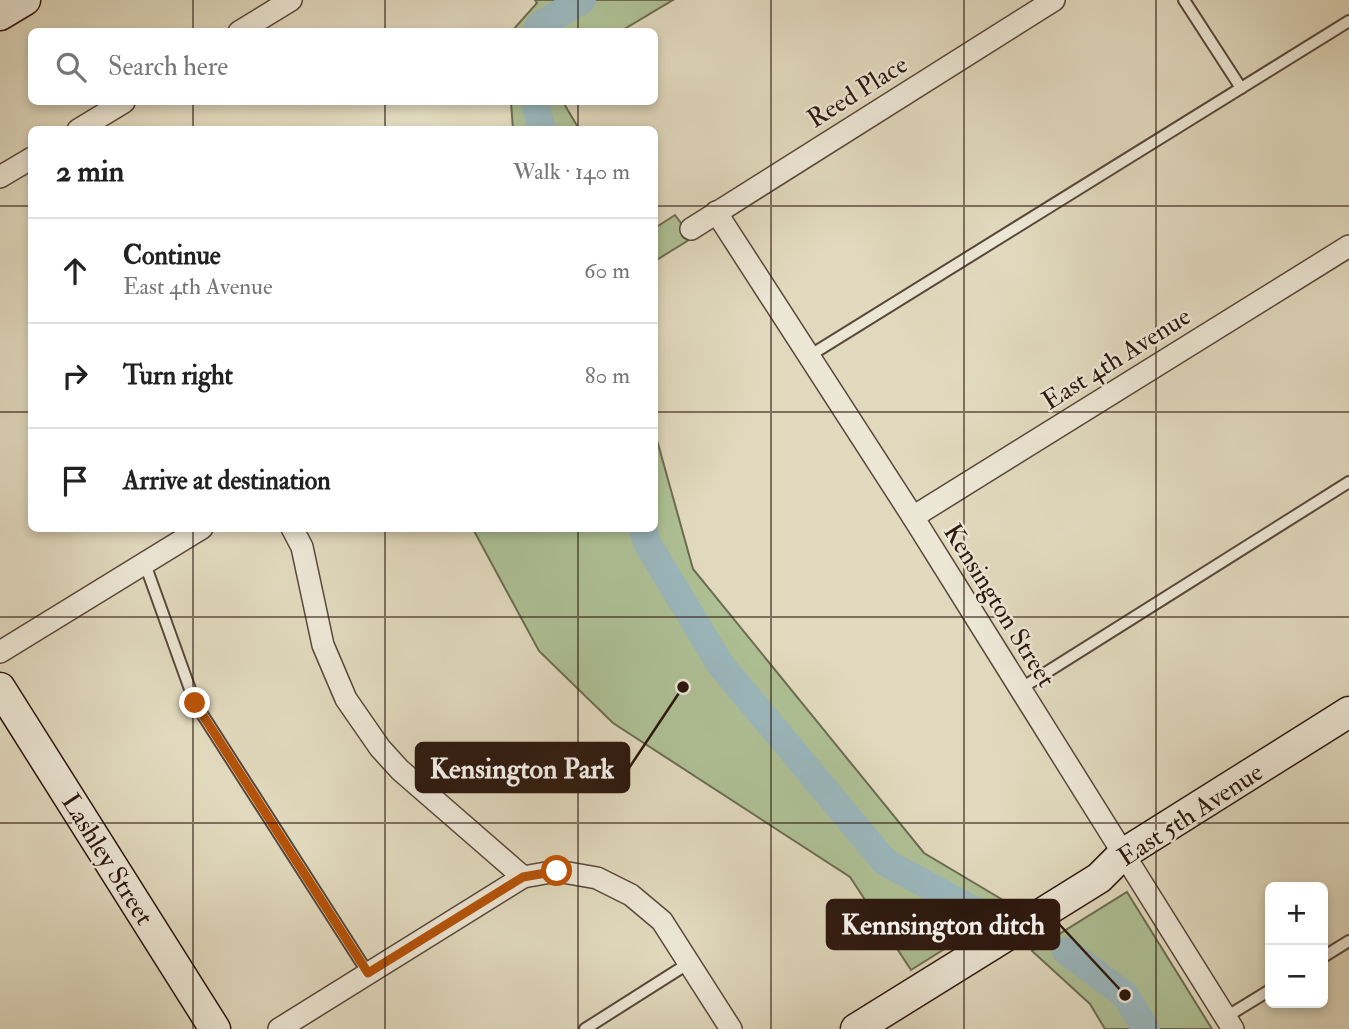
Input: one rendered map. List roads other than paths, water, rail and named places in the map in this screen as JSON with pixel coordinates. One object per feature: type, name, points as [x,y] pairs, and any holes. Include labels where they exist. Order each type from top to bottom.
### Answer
[{"type":"street","points":[[0,15],[25,0]]},
{"type":"street","points":[[246,28],[291,0]]},
{"type":"street","name":"Reed Place","points":[[691,229],[1054,0]]},
{"type":"street","points":[[85,126],[119,105]]},
{"type":"street","points":[[0,177],[28,160]]},
{"type":"street","name":"Kensington Street","points":[[716,212],[913,517],[1229,1023]]},
{"type":"street","name":"East 4th Avenue","points":[[913,517],[1349,246]]},
{"type":"street","points":[[0,652],[196,532]]},
{"type":"street","points":[[294,532],[302,547],[323,645],[346,699],[380,748],[400,770],[523,877]]},
{"type":"street","name":"Lashley Street","points":[[0,688],[215,1029]]},
{"type":"street","name":"East 5th Avenue","points":[[856,1029],[1099,878],[1122,853],[1349,712]]},
{"type":"street","points":[[279,1029],[523,877],[557,871],[597,878],[631,895],[662,920],[731,1029]]},
{"type":"lane","points":[[1184,0],[1241,88]]},
{"type":"lane","points":[[809,356],[1349,21]]},
{"type":"lane","points":[[1020,690],[1349,482]]},
{"type":"lane","points":[[145,564],[195,703],[368,973]]},
{"type":"lane","points":[[1328,954],[1349,941]]},
{"type":"lane","points":[[585,1029],[689,963]]},
{"type":"lane","points":[[1229,1023],[1265,994]]},
{"type":"waterway","points":[[538,28],[582,0]]},
{"type":"waterway","points":[[536,105],[541,126]]},
{"type":"waterway","points":[[644,532],[647,543],[720,664],[885,862],[973,910]]},
{"type":"waterway","points":[[1066,951],[1125,995],[1146,1029]]},
{"type":"place","name":"Kensington Park","points":[[683,687]]},
{"type":"place","name":"Kennsington ditch","points":[[1125,995]]}]
